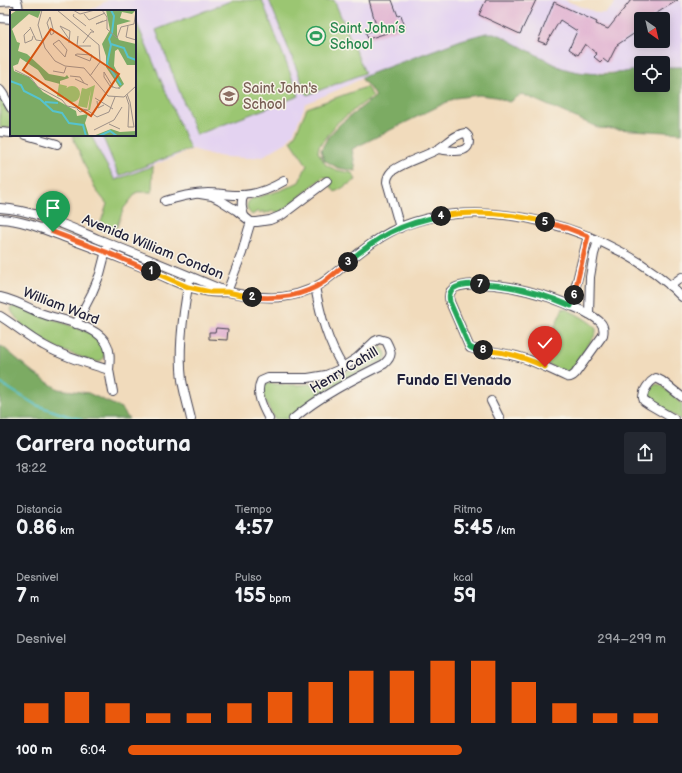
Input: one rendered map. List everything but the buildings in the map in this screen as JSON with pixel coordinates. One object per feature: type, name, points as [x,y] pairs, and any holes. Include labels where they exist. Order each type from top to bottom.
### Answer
[{"type":"street","points":[[0,2],[17,1],[19,10]]},
{"type":"street","points":[[0,18],[10,19]]},
{"type":"street","points":[[0,90],[10,106]]},
{"type":"street","points":[[0,132],[10,133]]},
{"type":"street","points":[[29,136],[57,144]]},
{"type":"street","points":[[400,228],[387,182],[389,174],[407,163],[438,149]]},
{"type":"street","points":[[165,201],[182,196],[200,194],[252,194],[265,191],[284,182]]},
{"type":"street","points":[[200,194],[212,196],[220,200],[251,222],[264,222],[282,216],[327,182]]},
{"type":"street","points":[[244,195],[242,203],[244,216]]},
{"type":"street","name":"Avenida William Condon","points":[[0,208],[18,210],[48,219],[227,292]]},
{"type":"street","name":"Avenida William Condon","points":[[0,219],[14,220],[35,226],[106,252],[188,287],[210,292],[227,292],[248,296],[277,298],[292,296],[315,287],[329,278],[371,244],[384,235],[400,228],[422,220],[444,216],[465,214],[500,214],[533,219],[558,225],[588,236],[635,260],[656,273],[681,294]]},
{"type":"street","points":[[227,292],[242,252],[246,234],[251,222]]},
{"type":"street","points":[[571,306],[588,236]]},
{"type":"street","points":[[589,314],[590,277],[598,241]]},
{"type":"street","points":[[76,324],[100,274],[109,243]]},
{"type":"street","points":[[190,276],[183,322],[181,360],[182,381],[191,419]]},
{"type":"street","points":[[670,286],[682,277]]},
{"type":"street","points":[[463,285],[495,285],[529,291],[571,306],[589,314],[601,323],[604,328],[603,335],[575,374],[572,377],[567,377],[519,356],[501,352],[474,350],[470,348],[450,302],[449,295],[452,289],[463,285]]},
{"type":"street","name":"Henry Cahill","points":[[315,287],[321,318],[335,355],[343,367]]},
{"type":"street","name":"William Ward","points":[[0,298],[92,330],[102,337],[106,341],[109,349],[113,392]]},
{"type":"street","points":[[0,316],[52,350],[110,370]]},
{"type":"street","name":"Henry Cahill","points":[[269,419],[258,392],[261,381],[268,378],[308,378],[326,375],[338,370],[357,358],[375,341],[379,339],[386,341],[391,350],[390,358],[384,364],[348,382],[306,408],[293,419]]},
{"type":"street","points":[[674,419],[647,403],[643,398],[643,393],[656,378],[682,397]]},
{"type":"street","points":[[491,401],[500,419]]},
{"type":"shaded area","name":"Saint John's School","points":[[108,0],[564,0],[598,13],[605,13],[614,5],[616,0],[682,0],[682,67],[670,67],[670,56],[634,56],[634,71],[630,72],[592,73],[574,71],[560,67],[522,47],[486,33],[461,40],[372,73],[305,104],[294,132],[287,142],[263,156],[249,158],[224,157],[207,154],[193,149],[115,181],[92,136],[136,136],[136,10],[91,10]]},
{"type":"green space","points":[[233,0],[262,0],[299,96],[196,135],[156,30]]},
{"type":"green space","name":"Saint John´s School","points":[[269,0],[334,0],[365,73],[307,95]]},
{"type":"green space","points":[[136,21],[190,149],[119,176],[102,136],[136,136]]},
{"type":"green space","points":[[486,33],[494,33],[562,68],[571,71],[601,74],[634,70],[634,92],[670,92],[670,67],[682,67],[682,133],[599,128],[522,94],[509,102],[496,97],[479,95],[455,98],[352,149],[356,171],[338,168],[324,160],[321,150],[328,137],[340,124],[376,96],[361,78],[461,40]]},
{"type":"green space","points":[[366,87],[373,96],[338,122],[319,146],[318,152],[326,165],[336,170],[352,173],[356,180],[335,192],[331,187],[330,179],[323,177],[279,214],[276,211],[269,213],[267,212],[265,214],[263,211],[260,213],[258,211],[252,215],[248,211],[247,207],[251,199],[282,190],[299,182],[307,165],[291,141],[307,108]]},
{"type":"green space","points":[[0,96],[10,115],[10,128],[0,128]]},
{"type":"green space","points":[[72,136],[92,136],[115,180],[153,166],[152,192],[137,192],[124,208],[114,234],[99,228],[107,204],[96,190]]},
{"type":"green space","points":[[15,305],[90,333],[101,343],[104,350],[104,358],[99,362],[89,360],[56,348],[25,328],[20,323],[11,309]]},
{"type":"green space","points":[[563,308],[586,320],[596,329],[595,335],[571,370],[565,373],[540,360]]},
{"type":"green space","points":[[0,346],[35,374],[58,389],[88,393],[121,408],[129,419],[0,419]]},
{"type":"green space","points":[[378,347],[382,348],[386,353],[385,359],[326,390],[302,406],[287,419],[274,419],[265,400],[262,389],[263,385],[266,383],[298,385],[323,381],[355,367]]},
{"type":"green space","points":[[655,384],[661,385],[682,404],[682,419],[648,399],[649,390]]},
{"type":"waterway","points":[[0,383],[36,405],[81,419]]},
{"type":"place","name":"Saint John´s School","points":[[316,36]]},
{"type":"place","name":"Saint John's School","points":[[229,96]]},
{"type":"district","name":"Fundo El Venado","points":[[454,380]]},
{"type":"route","points":[[53,232],[106,252],[188,287],[210,292],[227,292],[248,296],[277,298],[292,296],[315,287],[329,278],[365,248],[384,235],[422,220],[458,214],[500,214],[533,219],[558,225],[588,236],[571,306],[529,291],[495,285],[463,285],[452,289],[449,295],[450,302],[470,348],[474,350],[512,354],[528,359],[545,367]]}]
